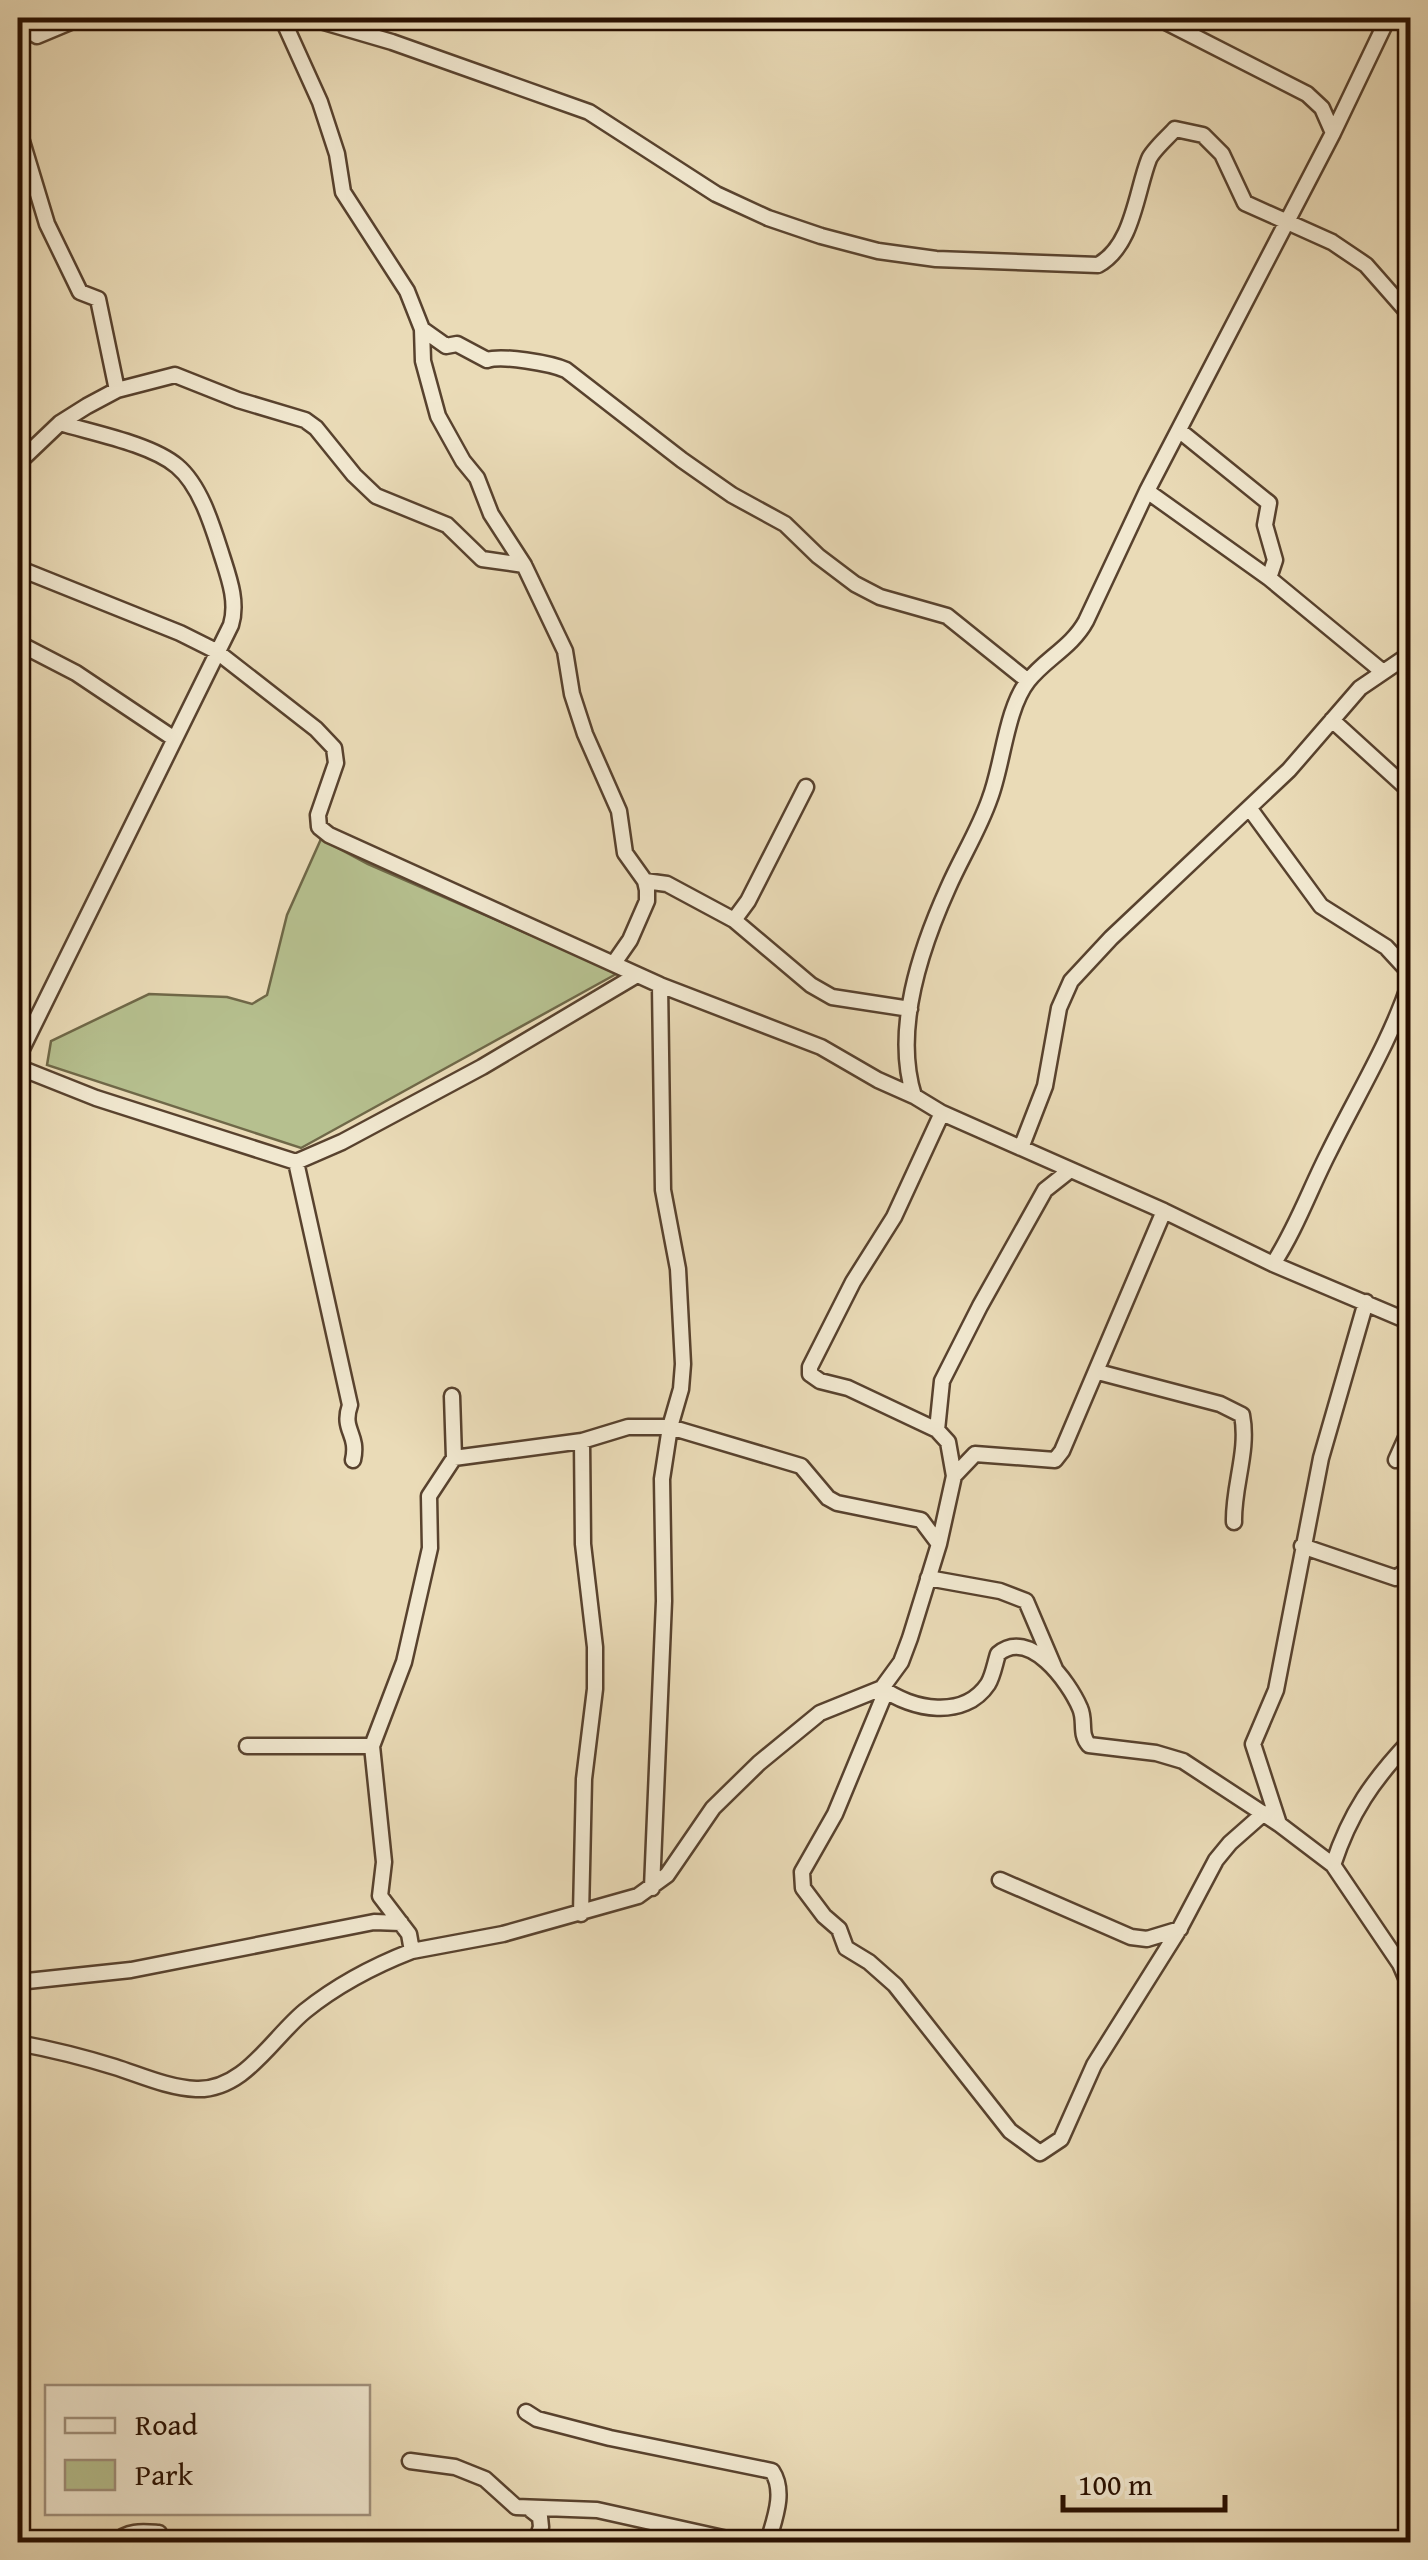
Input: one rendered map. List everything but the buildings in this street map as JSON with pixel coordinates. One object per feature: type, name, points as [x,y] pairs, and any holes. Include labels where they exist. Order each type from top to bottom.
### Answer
[{"type":"street","points":[[23,18],[36,36],[80,18]]},
{"type":"street","points":[[282,18],[320,102],[337,154],[342,192],[407,291],[422,329],[424,361],[438,416],[463,461],[478,478],[498,528],[524,566],[565,651],[572,694],[620,811],[624,853],[645,881],[647,902],[630,940],[614,963]]},
{"type":"street","points":[[310,18],[392,42],[588,112],[716,194],[768,218],[878,251],[936,259],[1098,264],[1117,250],[1142,190],[1149,158],[1175,129],[1202,134],[1222,154],[1246,203],[1332,242],[1366,265],[1410,315]]},
{"type":"street","points":[[1158,18],[1318,101],[1346,104]]},
{"type":"street","points":[[914,1096],[906,1073],[910,1009],[946,891],[982,821],[1018,698],[1028,680],[1078,636],[1112,571],[1146,490],[1180,431],[1388,18]]},
{"type":"street","points":[[1318,101],[1332,133]]},
{"type":"street","points":[[18,128],[57,249],[80,292],[98,299],[118,390]]},
{"type":"street","points":[[422,329],[446,346],[457,344],[486,360],[498,356],[566,370],[682,460],[732,495],[785,524],[855,584],[880,597],[947,616],[1028,680]]},
{"type":"street","points":[[18,464],[60,423],[118,390],[175,376],[305,420],[376,496],[446,524],[482,559],[524,566]]},
{"type":"street","points":[[18,1057],[231,625],[234,607],[215,535],[176,465],[160,456],[60,423]]},
{"type":"street","points":[[1180,431],[1269,503],[1265,525],[1276,560],[1269,578]]},
{"type":"street","points":[[1146,490],[1269,578],[1383,672]]},
{"type":"street","points":[[18,568],[216,650],[316,729],[334,748],[336,763],[318,815],[319,827],[329,835],[660,985],[821,1046],[942,1113],[1410,1322]]},
{"type":"street","points":[[18,643],[76,673],[173,738]]},
{"type":"street","points":[[1021,1148],[1045,1086],[1059,1008],[1072,981],[1112,938],[1250,809],[1360,688],[1410,654]]},
{"type":"street","points":[[1332,720],[1410,791]]},
{"type":"street","points":[[734,920],[748,901],[806,787]]},
{"type":"street","points":[[1250,809],[1321,906],[1386,946],[1410,972]]},
{"type":"street","points":[[645,881],[667,884],[734,920],[811,985],[832,997],[910,1009]]},
{"type":"street","points":[[18,1067],[96,1098],[296,1162],[342,1142],[482,1067],[638,975]]},
{"type":"street","points":[[1273,1264],[1290,1238],[1358,1094],[1391,1036],[1410,982]]},
{"type":"street","points":[[652,1888],[664,1601],[662,1479],[683,1364],[678,1269],[663,1190],[660,985]]},
{"type":"street","points":[[942,1113],[894,1216],[853,1282],[810,1367],[810,1374],[820,1381],[848,1388],[937,1430],[948,1442],[954,1476],[939,1544],[901,1662],[884,1689],[835,1814],[802,1872],[803,1888],[839,1930],[846,1948],[870,1962],[895,1986],[973,2088],[1028,2147],[1040,2154],[1061,2139],[1094,2065],[1180,1928],[1216,1860],[1264,1814]]},
{"type":"street","points":[[296,1162],[350,1405],[345,1420],[356,1448],[353,1460]]},
{"type":"street","points":[[937,1430],[942,1381],[975,1316],[1045,1190],[1069,1171]]},
{"type":"street","points":[[954,1476],[976,1454],[1055,1460],[1062,1452],[1164,1211]]},
{"type":"street","points":[[1279,1824],[1253,1744],[1276,1690],[1321,1458],[1366,1302]]},
{"type":"street","points":[[1098,1372],[1220,1404],[1242,1415],[1242,1466],[1234,1522]]},
{"type":"street","points":[[412,1950],[409,1934],[380,1896],[384,1862],[372,1746],[404,1662],[430,1548],[429,1496],[454,1458],[452,1396]]},
{"type":"street","points":[[454,1458],[582,1441],[628,1427],[670,1427],[801,1466],[837,1504],[921,1520],[939,1544]]},
{"type":"street","points":[[1396,1460],[1410,1429]]},
{"type":"street","points":[[581,1914],[584,1778],[595,1689],[595,1647],[584,1544],[582,1441]]},
{"type":"street","points":[[1302,1546],[1396,1578],[1410,1568]]},
{"type":"street","points":[[928,1578],[1000,1591],[1026,1601],[1056,1670],[1080,1706],[1083,1737],[1089,1745],[1184,1761],[1279,1824],[1334,1866],[1400,1964],[1410,1987]]},
{"type":"street","points":[[18,2043],[107,2064],[180,2087],[199,2090],[221,2086],[242,2074],[308,2009],[392,1958],[412,1950],[581,1914],[652,1888],[679,1860],[712,1808],[747,1773],[820,1714],[884,1689],[918,1706],[960,1706],[990,1683],[998,1654],[1010,1646],[1033,1651],[1056,1670]]},
{"type":"street","points":[[1334,1866],[1346,1827],[1379,1774],[1410,1741]]},
{"type":"street","points":[[247,1746],[372,1746]]},
{"type":"street","points":[[1000,1880],[1132,1937],[1148,1939],[1180,1928]]},
{"type":"street","points":[[18,1982],[131,1970],[374,1922],[400,1923]]},
{"type":"street","points":[[526,2412],[610,2438],[772,2471],[777,2478],[778,2503],[768,2542]]},
{"type":"street","points":[[410,2461],[455,2468],[485,2478],[516,2507],[597,2510],[741,2542]]},
{"type":"street","points":[[531,2510],[540,2516],[536,2542]]},
{"type":"street","points":[[116,2542],[138,2532],[158,2533]]},
{"type":"green space","points":[[321,839],[368,864],[618,973],[301,1148],[47,1065],[51,1041],[149,994],[227,997],[252,1004],[267,995],[287,915]]}]
